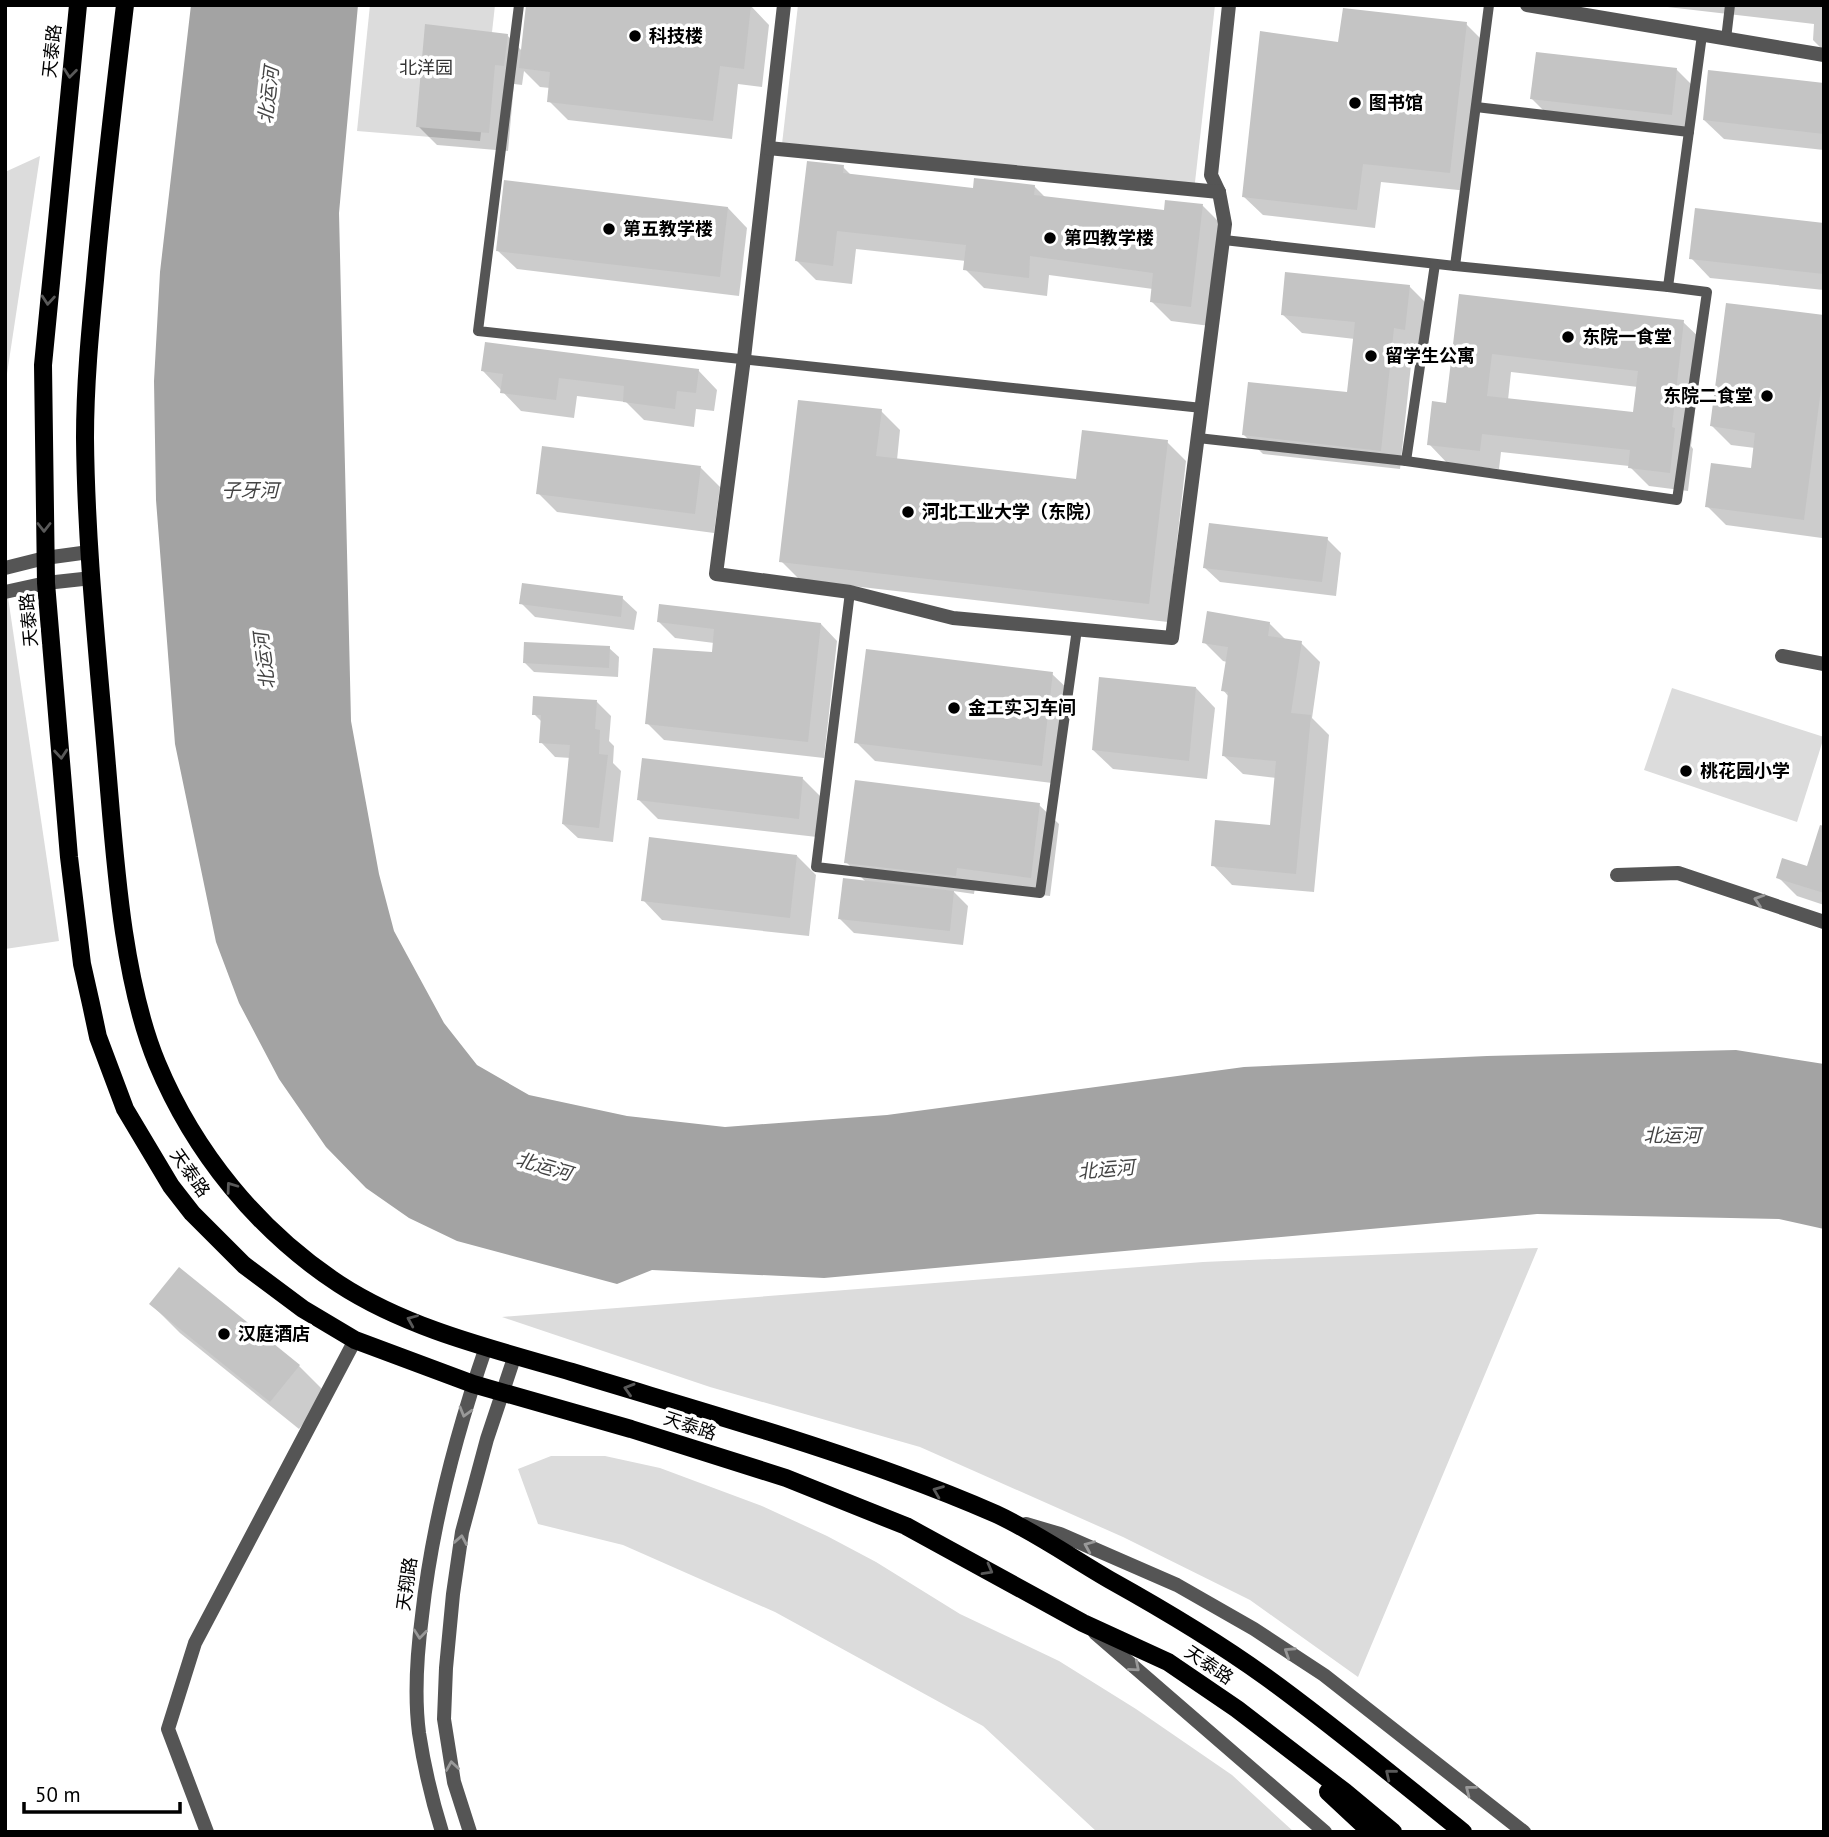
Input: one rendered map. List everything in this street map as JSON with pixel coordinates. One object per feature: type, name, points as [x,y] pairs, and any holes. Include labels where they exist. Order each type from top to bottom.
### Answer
[{"type":"main road","name":"天泰路","points":[[78,5],[43,365],[44,558],[69,857],[82,964],[98,1037],[125,1109],[172,1186],[217,1240],[271,1287],[355,1340],[473,1384],[786,1478],[862,1507],[906,1526],[1083,1623],[1168,1662],[1237,1709]]},
{"type":"main road","name":"天泰路","points":[[125,5],[89,347],[85,436],[89,552],[111,811],[129,958],[138,1003],[155,1058],[176,1105],[240,1198],[263,1224],[314,1267],[344,1288],[446,1335],[860,1462],[1001,1516],[1190,1625],[1268,1678],[1463,1832]]},
{"type":"main road","points":[[1237,1709],[1371,1832]]},
{"type":"main road","points":[[1237,1709],[1345,1792],[1392,1832]]},
{"type":"street","points":[[784,5],[744,358],[716,574],[850,592],[953,618],[1172,638],[1224,240],[1225,224],[1219,192],[1211,175],[1229,5]]},
{"type":"street","points":[[1527,5],[1558,8],[1824,55]]},
{"type":"street","points":[[768,148],[1219,192]]},
{"type":"street","points":[[5,568],[44,558],[89,552]]},
{"type":"street","points":[[5,592],[46,583],[92,578]]},
{"type":"street","points":[[1782,656],[1824,664]]},
{"type":"street","points":[[1617,875],[1678,873],[1824,922]]},
{"type":"street","points":[[207,1832],[168,1729],[195,1643],[355,1340]]},
{"type":"street","name":"天翔路","points":[[442,1832],[419,1732],[416,1663],[436,1518],[486,1347]]},
{"type":"street","points":[[470,1832],[454,1782],[444,1719],[446,1668],[462,1532],[515,1355]]},
{"type":"street","points":[[1001,1516],[1060,1534],[1128,1562],[1177,1585],[1254,1629],[1324,1675],[1524,1832]]},
{"type":"street","points":[[1083,1623],[1325,1832]]},
{"type":"lane","points":[[519,5],[478,331],[1202,408]]},
{"type":"lane","points":[[1455,266],[1489,5]]},
{"type":"lane","points":[[1726,39],[1730,5]]},
{"type":"lane","points":[[1668,288],[1702,35]]},
{"type":"lane","points":[[1476,107],[1689,132]]},
{"type":"lane","points":[[1198,438],[1406,461],[1677,500],[1707,292],[1224,240]]},
{"type":"lane","points":[[1406,461],[1435,264]]},
{"type":"lane","points":[[850,592],[816,867],[1040,893],[1077,629]]},
{"type":"green space","name":"北洋园","points":[[370,5],[495,5],[480,141],[357,131]]},
{"type":"green space","points":[[798,5],[1215,5],[1194,191],[782,144]]},
{"type":"green space","points":[[40,156],[5,387],[5,172]]},
{"type":"green space","points":[[5,577],[59,941],[5,949]]},
{"type":"green space","points":[[1672,688],[1824,737],[1797,822],[1644,770]]},
{"type":"green space","points":[[1538,1248],[1358,1677],[1250,1600],[1123,1537],[920,1447],[710,1387],[502,1317],[1203,1262]]},
{"type":"green space","points":[[551,1456],[605,1456],[660,1468],[762,1506],[827,1536],[876,1562],[960,1614],[1059,1661],[1136,1709],[1232,1775],[1294,1832],[1097,1832],[983,1726],[775,1612],[623,1545],[538,1524],[518,1469]]},
{"type":"water","name":"子牙河","points":[[191,5],[358,5],[339,213],[351,721],[379,874],[394,931],[444,1023],[477,1065],[529,1095],[627,1116],[725,1127],[887,1115],[1244,1067],[1487,1056],[1736,1050],[1824,1064],[1824,1229],[1779,1219],[1537,1214],[824,1278],[652,1270],[617,1284],[457,1241],[409,1218],[366,1188],[326,1147],[279,1079],[239,1003],[216,942],[175,744],[156,500],[154,381],[160,272]]},
{"type":"building","name":"科技楼","points":[[526,5],[751,5],[744,69],[720,66],[713,121],[547,102],[550,72],[519,68]]},
{"type":"building","name":"图书馆","points":[[1343,8],[1467,22],[1450,173],[1363,164],[1357,210],[1242,197],[1260,31],[1338,42]]},
{"type":"building","points":[[425,24],[508,34],[504,66],[495,65],[489,133],[416,127]]},
{"type":"building","points":[[1536,52],[1677,68],[1672,115],[1530,99]]},
{"type":"building","points":[[1708,70],[1824,83],[1824,134],[1703,120]]},
{"type":"building","name":"第四教学楼","points":[[807,161],[844,165],[843,173],[973,188],[974,178],[1035,185],[1034,195],[1164,210],[1165,200],[1203,204],[1191,307],[1150,302],[1153,273],[1030,256],[1029,278],[963,270],[966,245],[837,231],[833,266],[795,261]]},
{"type":"building","name":"第五教学楼","points":[[504,180],[728,207],[720,277],[496,251]]},
{"type":"building","points":[[1695,208],[1824,223],[1824,274],[1689,259]]},
{"type":"building","name":"留学生公寓","points":[[1285,272],[1410,285],[1405,330],[1394,328],[1381,451],[1242,435],[1248,382],[1347,392],[1355,322],[1281,315]]},
{"type":"building","points":[[1459,294],[1684,320],[1672,427],[1675,428],[1670,473],[1628,468],[1630,450],[1482,434],[1480,451],[1427,445],[1432,401],[1446,403]],"holes":[[[1492,354],[1638,371],[1633,412],[1487,396]]]},
{"type":"building","name":"东院二食堂","points":[[1726,303],[1824,315],[1824,366],[1804,520],[1705,507],[1711,463],[1751,468],[1755,433],[1710,426]]},
{"type":"building","points":[[485,342],[699,369],[696,393],[677,391],[675,409],[623,402],[624,386],[559,378],[556,400],[500,393],[503,374],[481,371]]},
{"type":"building","points":[[798,400],[882,409],[876,456],[1076,479],[1082,430],[1168,440],[1149,604],[779,562]]},
{"type":"building","points":[[542,446],[701,466],[695,514],[536,494]]},
{"type":"building","points":[[1209,523],[1328,537],[1322,582],[1203,568]]},
{"type":"building","points":[[522,583],[623,596],[621,617],[519,604]]},
{"type":"building","points":[[659,604],[821,623],[808,742],[645,724],[653,648],[712,652],[714,629],[657,622]]},
{"type":"building","points":[[1207,611],[1270,622],[1268,636],[1302,641],[1291,713],[1311,715],[1296,874],[1211,866],[1215,820],[1270,825],[1276,761],[1222,756],[1228,692],[1221,691],[1228,647],[1202,643]]},
{"type":"building","points":[[524,642],[610,646],[609,668],[523,663]]},
{"type":"building","name":"金工实习车间","points":[[866,649],[1053,672],[1042,766],[854,743]]},
{"type":"building","points":[[1099,677],[1196,687],[1189,761],[1092,750]]},
{"type":"building","points":[[533,696],[597,700],[595,729],[600,730],[599,754],[608,755],[599,828],[562,824],[570,745],[539,743],[541,715],[532,715]]},
{"type":"building","points":[[642,758],[803,777],[799,819],[637,800]]},
{"type":"building","points":[[855,780],[1040,803],[1031,878],[957,868],[956,876],[844,863]]},
{"type":"building","points":[[1820,825],[1824,826],[1824,893],[1776,878],[1782,858],[1807,866]]},
{"type":"building","points":[[649,837],[797,855],[790,918],[641,901]]},
{"type":"building","points":[[843,878],[954,891],[950,931],[838,919]]},
{"type":"building","name":"汉庭酒店","points":[[179,1267],[300,1365],[270,1402],[149,1304]]},
{"type":"place","name":"科技楼","points":[[635,36]]},
{"type":"place","name":"图书馆","points":[[1355,103]]},
{"type":"place","name":"第五教学楼","points":[[609,229]]},
{"type":"place","name":"第四教学楼","points":[[1050,238]]},
{"type":"place","name":"东院一食堂","points":[[1568,337]]},
{"type":"place","name":"留学生公寓","points":[[1371,356]]},
{"type":"place","name":"东院二食堂","points":[[1767,396]]},
{"type":"place","name":"河北工业大学（东院）","points":[[908,512]]},
{"type":"place","name":"金工实习车间","points":[[954,708]]},
{"type":"place","name":"桃花园小学","points":[[1686,771]]},
{"type":"place","name":"汉庭酒店","points":[[224,1334]]},
{"type":"water label","name":"北运河","points":[[268,95]]},
{"type":"water label","name":"北运河","points":[[264,661]]},
{"type":"water label","name":"北运河","points":[[1672,1135]]},
{"type":"water label","name":"北运河","points":[[544,1166]]},
{"type":"water label","name":"北运河","points":[[1106,1169]]}]
